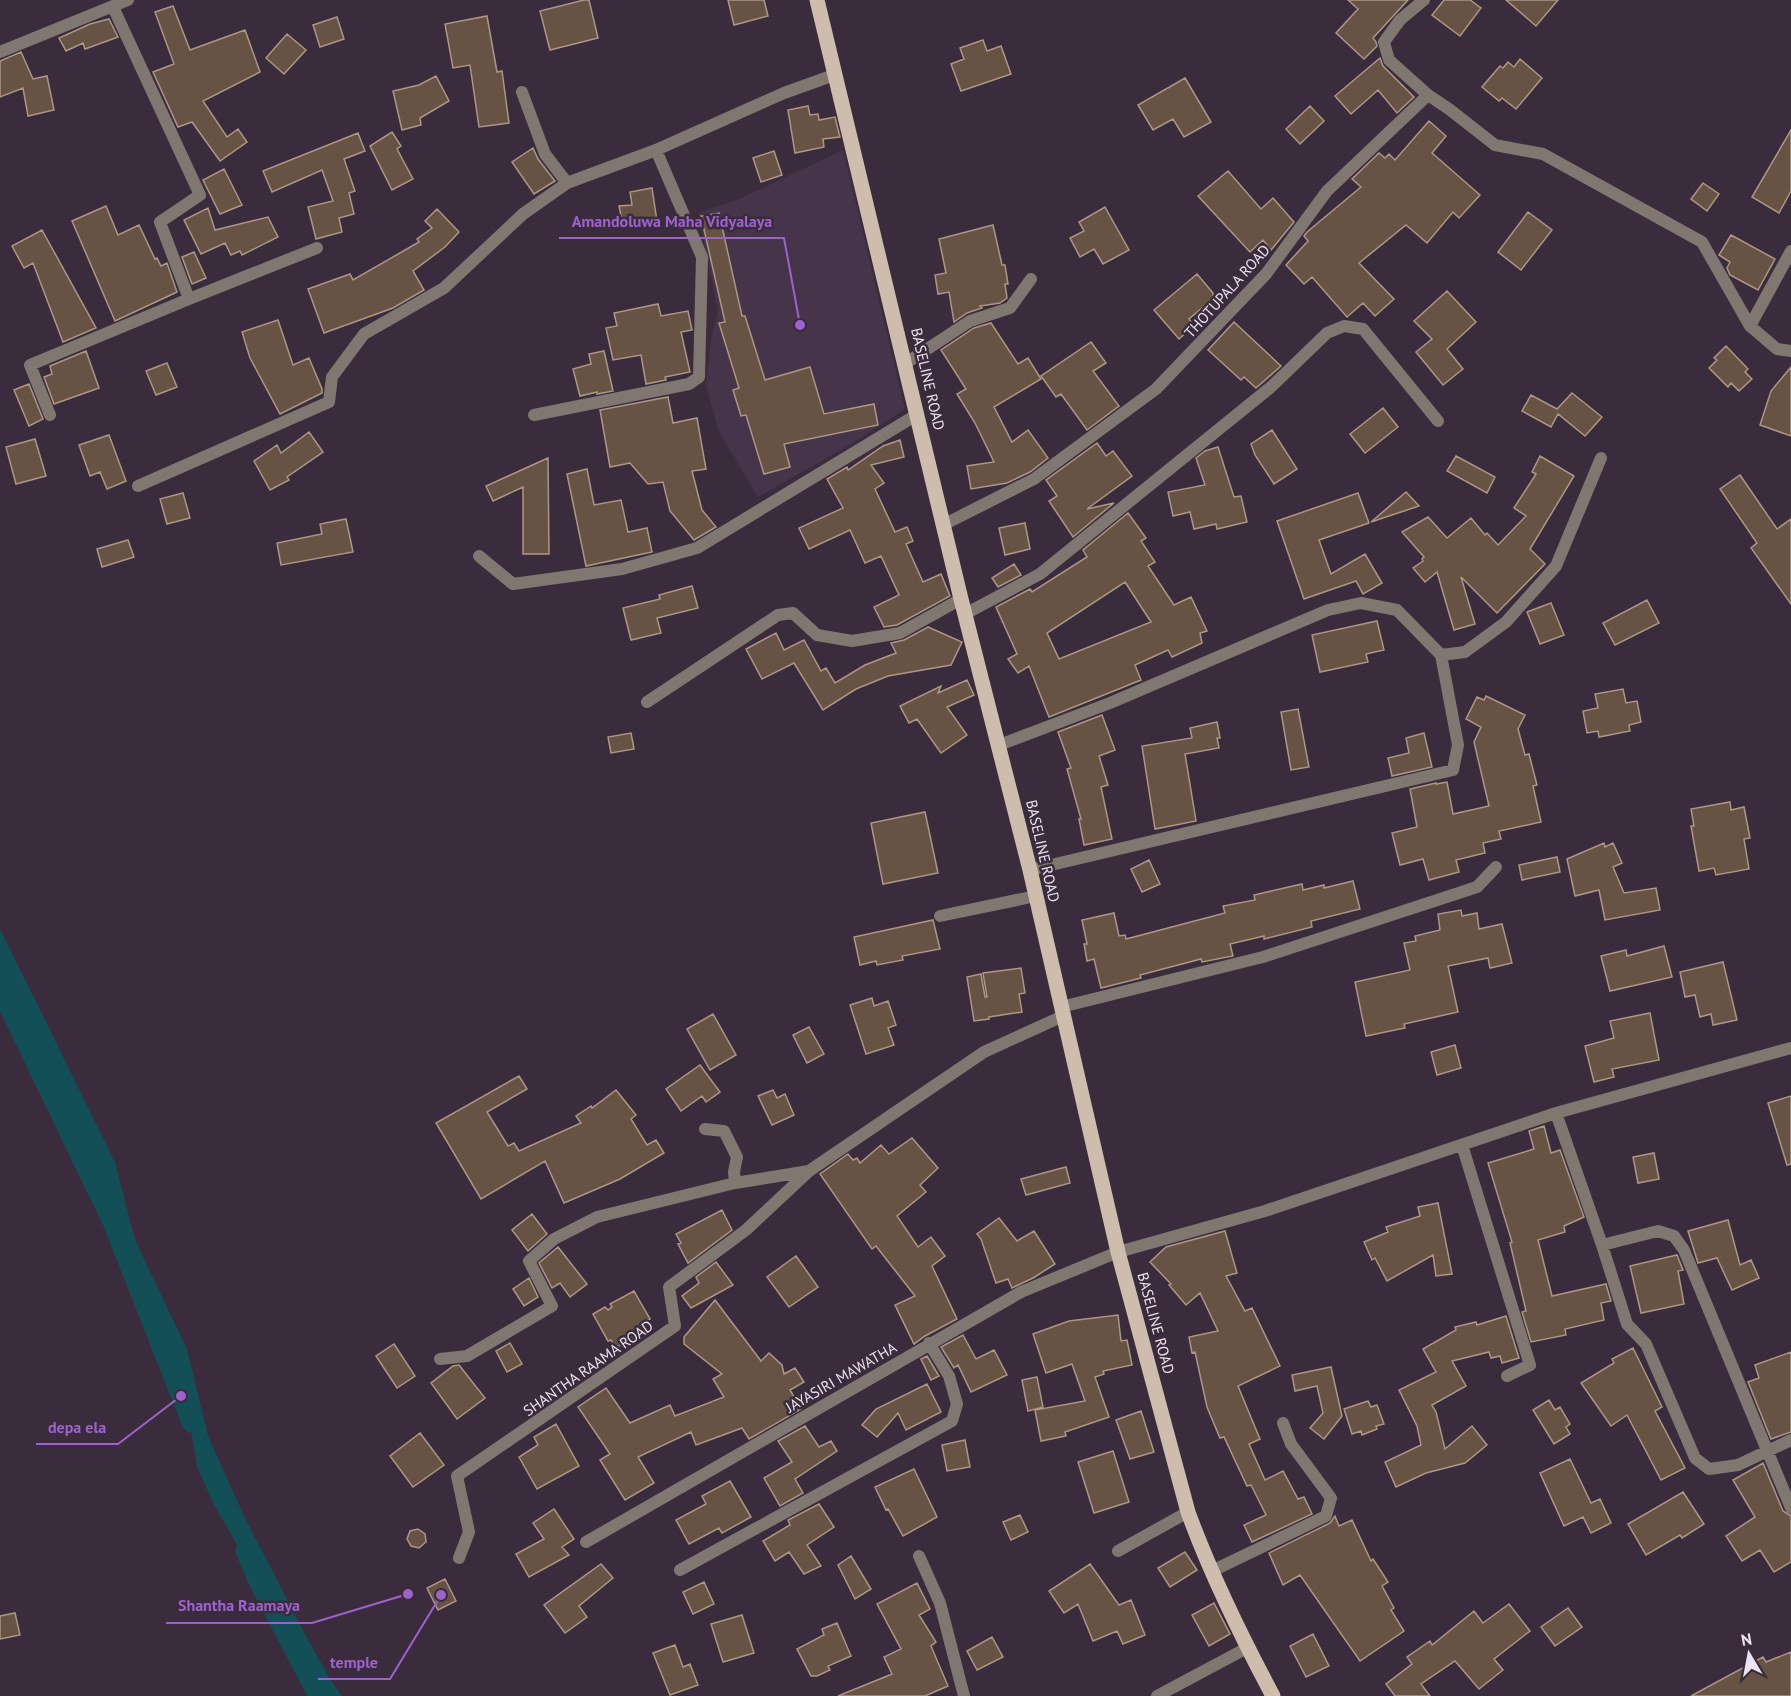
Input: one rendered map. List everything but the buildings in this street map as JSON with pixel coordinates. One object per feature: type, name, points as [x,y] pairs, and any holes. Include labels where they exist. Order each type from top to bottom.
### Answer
[{"type":"main road","name":"BASELINE ROAD","points":[[817,0],[906,363],[943,525],[1030,870],[1118,1252],[1188,1512],[1247,1648],[1273,1696]]},
{"type":"street","points":[[0,52],[128,0]]},
{"type":"street","points":[[1424,0],[1400,20],[1384,42],[1389,60],[1428,95],[1495,144],[1543,154],[1702,242],[1750,326],[1777,349],[1791,351]]},
{"type":"street","points":[[113,8],[200,195],[160,222],[189,299]]},
{"type":"street","points":[[138,486],[329,402],[332,377],[363,334],[444,288],[523,214],[567,183],[656,150],[784,93],[834,75]]},
{"type":"street","points":[[522,92],[545,154],[567,183]]},
{"type":"street","name":"THOTUPALA ROAD","points":[[943,525],[1034,479],[1156,390],[1266,274],[1327,191],[1428,95]]},
{"type":"street","points":[[534,415],[689,384],[699,377],[702,257],[656,150]]},
{"type":"street","points":[[50,416],[30,365],[317,248]]},
{"type":"street","points":[[1750,326],[1791,251]]},
{"type":"street","points":[[906,363],[970,321],[1010,308],[1031,279]]},
{"type":"street","points":[[647,702],[778,615],[793,613],[817,635],[852,641],[900,633],[1040,574],[1270,387],[1327,333],[1344,326],[1362,329],[1438,422]]},
{"type":"street","points":[[479,556],[513,584],[622,569],[697,548],[918,414]]},
{"type":"street","points":[[1441,655],[1465,652],[1506,622],[1556,567],[1601,458]]},
{"type":"street","points":[[999,745],[1110,703],[1328,610],[1361,603],[1397,610],[1441,655],[1458,745],[1453,770],[1030,870]]},
{"type":"street","name":"SHANTHA RAAMA ROAD","points":[[459,1558],[469,1532],[457,1476],[675,1326],[669,1287],[746,1230],[809,1171],[984,1052],[1062,1011],[1263,957],[1477,887],[1496,867]]},
{"type":"street","points":[[940,916],[1036,896]]},
{"type":"street","name":"JAYASIRI MAWATHA","points":[[586,1542],[1021,1292],[1118,1252],[1265,1211],[1556,1113],[1791,1048]]},
{"type":"street","points":[[1556,1113],[1602,1245],[1626,1324],[1646,1344],[1695,1458],[1709,1469],[1738,1465],[1791,1440]]},
{"type":"street","points":[[705,1129],[724,1131],[736,1157],[735,1183]]},
{"type":"street","points":[[1462,1145],[1530,1365],[1507,1376]]},
{"type":"street","points":[[440,1359],[467,1356],[552,1306],[529,1261],[554,1239],[597,1216],[735,1183],[809,1171]]},
{"type":"street","points":[[1602,1245],[1658,1231],[1674,1236],[1684,1250],[1791,1508]]},
{"type":"street","points":[[680,1570],[952,1420],[957,1404],[949,1376],[929,1343]]},
{"type":"street","points":[[1212,1571],[1326,1516],[1331,1498],[1291,1444],[1283,1423]]},
{"type":"street","points":[[1118,1551],[1188,1512]]},
{"type":"street","points":[[919,1556],[939,1603],[961,1695]]},
{"type":"street","points":[[1157,1696],[1247,1648]]},
{"type":"shaded area","points":[[843,150],[905,409],[853,443],[758,497],[718,430],[706,385],[711,339],[718,311],[698,213],[737,200]]},
{"type":"shaded area","points":[[0,929],[115,1162],[135,1240],[187,1349],[208,1436],[244,1516],[308,1640],[342,1696],[325,1696],[214,1505],[197,1467],[192,1436],[170,1353],[113,1222],[0,985]]},
{"type":"waterway","points":[[0,987],[113,1222],[192,1422]]},
{"type":"waterway","points":[[246,1551],[257,1577],[319,1696]]},
{"type":"place","name":"Amandoluwa Maha Vidyalaya","points":[[800,325]]},
{"type":"place","name":"depa ela","points":[[181,1396]]},
{"type":"place","name":"Shantha Raamaya","points":[[408,1594]]},
{"type":"place","name":"temple","points":[[441,1595]]}]
